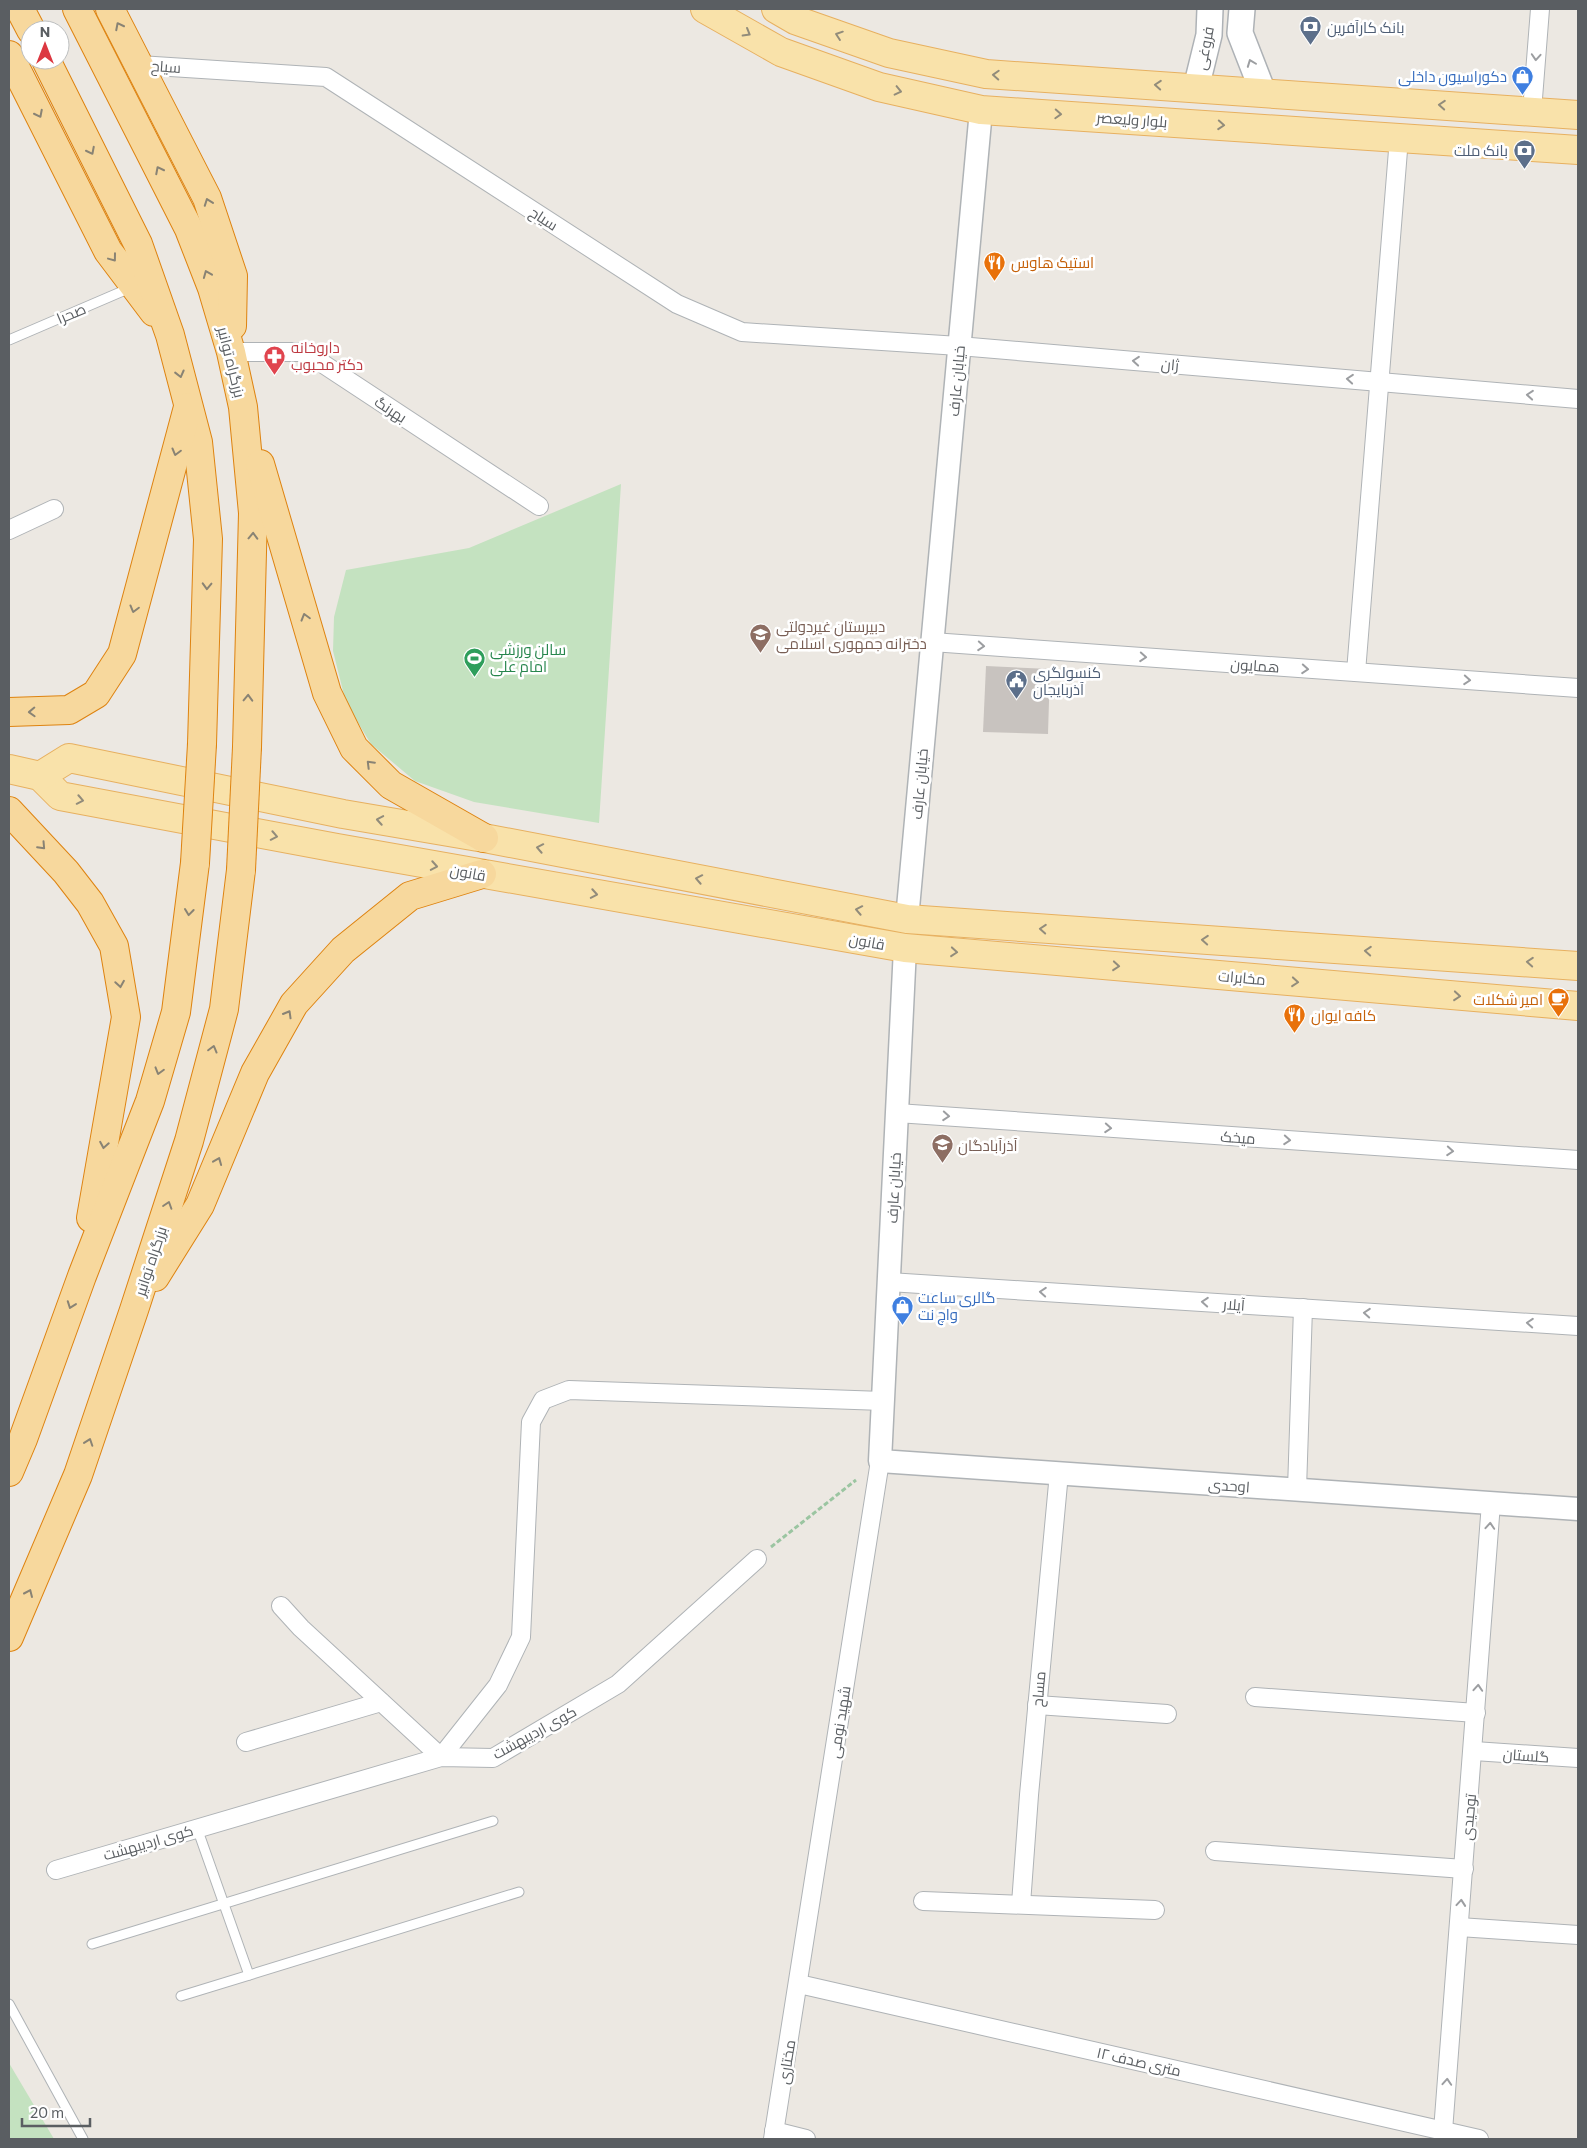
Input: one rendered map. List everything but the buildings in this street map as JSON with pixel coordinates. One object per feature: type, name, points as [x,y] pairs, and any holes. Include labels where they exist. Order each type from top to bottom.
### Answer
[{"type":"highway","name":"بزرگراه توانیر","points":[[9,1637],[35,1580],[78,1475],[134,1310],[188,1141],[224,1009],[241,870],[247,747],[253,513],[243,407],[231,352],[212,288],[188,229],[78,9]]},
{"type":"highway","points":[[110,9],[207,198],[232,276],[231,352]]},
{"type":"highway","points":[[9,55],[18,81],[108,251],[170,335]]},
{"type":"highway","points":[[9,1472],[150,1101],[176,1012],[195,863],[202,744],[208,539],[198,442],[170,335],[138,244],[51,70]]},
{"type":"highway","points":[[9,712],[68,710],[96,694],[122,654],[188,405]]},
{"type":"highway","points":[[243,407],[327,693],[354,748],[391,785],[484,838]]},
{"type":"highway","points":[[9,811],[66,872],[90,903],[114,946],[126,1017],[82,1276]]},
{"type":"highway","points":[[134,1310],[200,1205],[255,1073],[294,1004],[343,950],[410,896],[482,874]]},
{"type":"main road","name":"بلوار ولیعصر","points":[[705,9],[781,52],[879,87],[981,110],[1578,150]]},
{"type":"main road","points":[[776,9],[796,20],[889,53],[986,74],[1578,115]]},
{"type":"main road","name":"فروغى","points":[[1196,88],[1208,35],[1210,9]]},
{"type":"main road","points":[[1242,9],[1240,33],[1263,92]]},
{"type":"main road","points":[[1469,142],[1470,107]]},
{"type":"main road","name":"قانون","points":[[905,948],[482,874],[60,796],[40,776],[68,758],[343,814],[484,838],[906,919]]},
{"type":"main road","points":[[9,769],[40,776]]},
{"type":"main road","points":[[906,919],[1578,966]]},
{"type":"main road","name":"خیابان عارف","points":[[905,948],[906,919]]},
{"type":"main road","name":"مخابرات","points":[[905,948],[1578,1006]]},
{"type":"street","points":[[1532,111],[1540,9]]},
{"type":"street","name":"سیاح","points":[[139,65],[326,77],[677,304],[742,332],[960,346]]},
{"type":"street","name":"خیابان عارف","points":[[906,919],[981,110]]},
{"type":"street","points":[[1356,672],[1399,138]]},
{"type":"street","name":"ژان","points":[[960,346],[1578,399]]},
{"type":"street","name":"بهرنگ","points":[[231,352],[305,352],[539,506]]},
{"type":"street","points":[[9,530],[54,509]]},
{"type":"street","name":"همایون","points":[[932,642],[1578,688]]},
{"type":"street","name":"خیابان عارف","points":[[880,1460],[905,948]]},
{"type":"street","name":"میخک","points":[[897,1113],[1578,1160]]},
{"type":"street","name":"آیلار","points":[[889,1282],[1578,1326]]},
{"type":"street","points":[[1297,1489],[1302,1308]]},
{"type":"street","points":[[281,1606],[301,1628],[441,1757],[498,1685],[521,1637],[531,1422],[543,1400],[569,1390],[883,1401]]},
{"type":"street","name":"اوحدی","points":[[880,1460],[1578,1509]]},
{"type":"street","name":"شهید نومی","points":[[799,1984],[880,1460]]},
{"type":"street","name":"مساح","points":[[1021,1904],[1037,1705],[1059,1473]]},
{"type":"street","name":"توحیدی","points":[[1443,2131],[1474,1751],[1491,1503]]},
{"type":"street","name":"کوی اردیبهشت","points":[[56,1870],[441,1757],[493,1758],[618,1684],[757,1559]]},
{"type":"street","points":[[1255,1697],[1476,1713]]},
{"type":"street","points":[[246,1742],[381,1702]]},
{"type":"street","points":[[1037,1705],[1167,1714]]},
{"type":"street","name":"گلستان","points":[[1474,1751],[1578,1758]]},
{"type":"street","points":[[1215,1851],[1464,1869]]},
{"type":"street","points":[[923,1902],[1155,1910]]},
{"type":"street","points":[[1459,1926],[1578,1935]]},
{"type":"street","name":"۱۲ متری صدف","points":[[799,1984],[1479,2139]]},
{"type":"street","name":"مختاری","points":[[774,2135],[799,1984]]},
{"type":"street","points":[[774,2135],[806,2139]]},
{"type":"lane","name":"صحرا","points":[[9,340],[134,286]]},
{"type":"lane","points":[[92,1944],[494,1821]]},
{"type":"lane","points":[[197,1828],[249,1975]]},
{"type":"lane","points":[[181,1996],[520,1892]]},
{"type":"lane","points":[[9,2004],[83,2139]]},
{"type":"path","points":[[757,1559],[880,1460]]},
{"type":"green space","name":"سالن ورزشی امام علی","points":[[621,484],[599,823],[474,802],[415,781],[371,744],[346,703],[333,651],[334,617],[346,570],[469,548]]},
{"type":"green space","points":[[9,2063],[54,2139],[9,2139]]},
{"type":"place","name":"بانک کارآفرین","points":[[1311,46]]},
{"type":"place","name":"دکوراسیون داخلی","points":[[1523,95]]},
{"type":"place","name":"بانک ملت","points":[[1524,169]]},
{"type":"place","name":"استیک هاوس","points":[[995,281]]},
{"type":"place","name":"داروخانه دکتر محبوب","points":[[275,375]]},
{"type":"place","name":"دبیرستان غیردولتی دخترانه جمهوری اسلامی","points":[[760,654]]},
{"type":"place","name":"سالن ورزشی امام علی","points":[[474,677]]},
{"type":"place","name":"کنسولگری آذربایجان","points":[[1017,700]]},
{"type":"place","name":"امیر شکلات","points":[[1559,1018]]},
{"type":"place","name":"کافه ایوان","points":[[1295,1034]]},
{"type":"place","name":"آذرآبادگان","points":[[942,1164]]},
{"type":"place","name":"گالری ساعت واچ نت","points":[[902,1325]]}]
